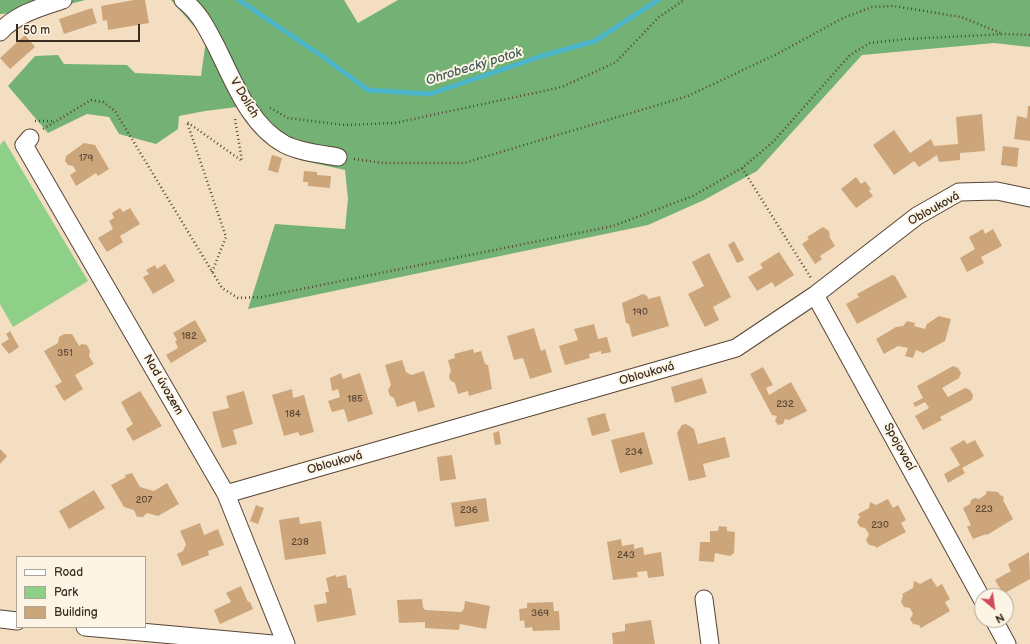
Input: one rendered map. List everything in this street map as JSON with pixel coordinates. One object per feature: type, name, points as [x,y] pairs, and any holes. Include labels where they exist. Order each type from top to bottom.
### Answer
[{"type":"street","points":[[0,32],[6,24],[36,8],[63,0]]},
{"type":"street","name":"V Dolích","points":[[183,0],[191,6],[202,20],[237,89],[256,118],[269,134],[285,144],[338,157]]},
{"type":"street","name":"Nad úvozem","points":[[30,138],[24,145],[226,494],[286,644]]},
{"type":"street","name":"Oblouková","points":[[226,494],[736,348],[818,294],[917,216],[959,192],[997,191],[1030,198]]},
{"type":"street","name":"Spojovací","points":[[818,294],[976,588]]},
{"type":"street","points":[[704,599],[710,644]]},
{"type":"street","points":[[0,619],[16,621]]},
{"type":"street","points":[[96,628],[273,644]]},
{"type":"street","points":[[998,628],[1007,644]]},
{"type":"path","points":[[266,106],[288,118],[344,126],[395,123],[562,87],[616,62],[659,17],[684,0]]},
{"type":"path","points":[[338,157],[383,162],[464,163],[688,96],[779,53],[843,18],[872,8],[894,6],[961,17],[1005,34]]},
{"type":"path","points":[[30,138],[91,100],[103,102],[115,111],[222,288],[238,298],[262,297],[613,226],[693,196],[742,168],[773,142],[850,55],[870,43],[906,39],[1005,34],[1030,35]]},
{"type":"path","points":[[212,272],[226,236],[187,122],[242,161],[234,117]]},
{"type":"path","points":[[742,168],[818,294]]},
{"type":"green space","points":[[0,0],[85,0],[44,11],[0,14]]},
{"type":"green space","points":[[171,0],[344,0],[358,23],[398,0],[1030,0],[1030,47],[994,43],[862,55],[757,171],[704,200],[648,225],[248,309],[275,224],[345,229],[348,199],[345,170],[300,160],[274,125],[253,105],[179,116],[178,129],[156,144],[119,134],[109,117],[87,114],[48,133],[8,86],[35,56],[58,55],[64,64],[127,65],[135,73],[201,76],[206,40]]},
{"type":"green space","points":[[4,140],[88,281],[13,327],[0,304],[0,145]]},
{"type":"building","points":[[134,0],[145,0],[149,23],[108,30],[107,20],[103,21],[101,6]]},
{"type":"building","points":[[92,8],[97,23],[64,34],[59,19]]},
{"type":"building","points":[[25,35],[35,47],[10,69],[0,58]]},
{"type":"building","points":[[1028,106],[1030,106],[1030,141],[1014,139],[1017,116],[1027,118]]},
{"type":"building","points":[[982,114],[985,151],[960,153],[960,160],[939,162],[937,155],[919,167],[914,161],[894,175],[873,145],[894,130],[910,153],[931,139],[934,146],[958,144],[956,117]]},
{"type":"building","points":[[84,143],[95,145],[109,169],[98,176],[96,173],[76,186],[70,175],[76,171],[73,166],[68,165],[65,161],[66,156]]},
{"type":"building","points":[[1003,146],[1019,148],[1017,167],[1001,165]]},
{"type":"building","points":[[272,155],[282,158],[278,173],[268,170]]},
{"type":"building","points":[[304,171],[317,172],[317,175],[331,176],[330,188],[308,186],[308,182],[303,182]]},
{"type":"building","points":[[856,177],[861,184],[865,181],[871,189],[869,191],[873,196],[856,208],[841,189]]},
{"type":"building","points":[[120,208],[123,212],[130,208],[140,224],[120,236],[123,242],[107,252],[98,238],[113,229],[109,221],[114,218],[112,213]]},
{"type":"building","points":[[823,227],[829,231],[830,238],[835,246],[820,256],[822,259],[815,264],[802,244],[809,239],[807,237]]},
{"type":"building","points":[[983,229],[985,234],[993,229],[1002,246],[981,257],[984,263],[967,272],[960,258],[975,249],[969,237]]},
{"type":"building","points":[[734,241],[744,260],[737,263],[728,245]]},
{"type":"building","points":[[779,252],[794,275],[775,287],[772,282],[757,291],[748,277],[763,268],[760,264]]},
{"type":"building","points":[[709,253],[731,297],[713,307],[719,320],[705,327],[688,294],[704,286],[692,262]]},
{"type":"building","points":[[165,264],[175,281],[153,294],[143,277],[149,274],[146,270],[155,265],[157,269]]},
{"type":"building","points":[[892,275],[895,276],[907,297],[857,324],[846,304],[859,297],[857,294]]},
{"type":"building","points":[[643,294],[647,296],[648,299],[660,296],[669,326],[632,337],[629,324],[626,323],[622,303]]},
{"type":"building","points":[[939,316],[951,319],[945,341],[923,353],[916,350],[913,358],[905,356],[908,348],[898,346],[884,354],[876,339],[896,327],[903,326],[907,321],[915,323],[914,326],[925,329],[927,324]]},
{"type":"building","points":[[195,320],[207,341],[171,363],[166,355],[178,348],[175,341],[177,340],[173,333]]},
{"type":"building","points":[[594,324],[598,339],[607,337],[611,352],[601,354],[601,351],[589,354],[590,358],[565,365],[559,346],[578,340],[574,329]]},
{"type":"building","points":[[534,328],[541,351],[545,349],[552,372],[530,379],[523,358],[514,360],[507,336]]},
{"type":"building","points":[[10,331],[19,347],[9,354],[1,344],[9,339],[6,334]]},
{"type":"building","points":[[64,334],[72,334],[79,346],[82,344],[87,345],[90,351],[89,356],[94,364],[75,375],[83,389],[64,401],[55,386],[62,382],[44,351],[58,343],[59,337]]},
{"type":"building","points":[[473,349],[474,353],[481,351],[485,364],[488,365],[492,389],[469,396],[468,391],[458,394],[455,383],[450,380],[449,376],[451,371],[448,360],[455,358],[454,354]]},
{"type":"building","points":[[402,360],[406,372],[411,375],[424,371],[435,407],[418,412],[415,401],[397,407],[394,398],[390,396],[388,390],[391,385],[385,365]]},
{"type":"building","points":[[953,366],[958,368],[961,373],[959,378],[942,388],[948,397],[965,388],[970,390],[973,395],[972,400],[940,417],[942,420],[923,430],[915,416],[929,408],[925,402],[915,407],[913,403],[923,398],[917,386]]},
{"type":"building","points":[[763,367],[773,385],[766,388],[769,395],[791,382],[807,411],[789,420],[785,419],[783,424],[778,425],[775,421],[777,416],[772,415],[750,374]]},
{"type":"building","points":[[341,373],[343,379],[360,373],[373,414],[348,422],[344,409],[332,412],[328,401],[340,397],[338,389],[332,391],[330,378]]},
{"type":"building","points":[[702,378],[707,393],[675,403],[671,387]]},
{"type":"building","points":[[292,389],[293,398],[304,395],[314,432],[300,436],[298,432],[284,436],[272,395]]},
{"type":"building","points":[[140,391],[162,426],[133,441],[126,429],[133,424],[121,402]]},
{"type":"building","points":[[244,391],[253,424],[233,430],[237,444],[222,448],[212,412],[229,408],[226,396]]},
{"type":"building","points":[[605,413],[610,431],[592,436],[587,418]]},
{"type":"building","points":[[686,424],[694,429],[698,444],[725,437],[730,457],[703,464],[706,477],[689,481],[677,433],[682,425]]},
{"type":"building","points":[[499,431],[501,444],[495,445],[493,433]]},
{"type":"building","points":[[644,432],[653,464],[620,473],[611,440]]},
{"type":"building","points":[[964,440],[967,444],[975,440],[984,456],[962,468],[965,473],[948,483],[944,474],[960,465],[950,448]]},
{"type":"building","points":[[0,449],[7,456],[0,464]]},
{"type":"building","points":[[452,455],[456,479],[440,481],[437,457]]},
{"type":"building","points":[[132,473],[140,487],[154,491],[167,483],[179,504],[158,516],[147,513],[143,517],[137,517],[134,510],[124,507],[111,485],[126,477],[125,475]]},
{"type":"building","points":[[94,490],[105,508],[69,529],[59,511]]},
{"type":"building","points":[[987,491],[998,492],[1004,497],[1003,500],[1013,519],[987,535],[986,534],[973,539],[967,527],[971,525],[963,508],[970,504],[971,500],[975,498],[979,499],[985,495]]},
{"type":"building","points":[[486,498],[489,521],[455,527],[451,503]]},
{"type":"building","points":[[888,499],[893,508],[898,505],[906,520],[901,523],[906,532],[876,548],[875,546],[869,545],[866,540],[869,534],[865,528],[860,527],[857,522],[860,517],[858,514],[869,508],[870,502],[876,505]]},
{"type":"building","points":[[256,505],[264,508],[258,524],[250,521]]},
{"type":"building","points":[[299,517],[300,524],[321,521],[326,554],[285,560],[279,520]]},
{"type":"building","points":[[200,523],[204,535],[218,529],[224,545],[208,551],[209,555],[182,566],[177,554],[183,551],[186,544],[180,531]]},
{"type":"building","points":[[719,526],[727,527],[727,531],[735,532],[734,553],[730,556],[715,553],[714,562],[699,561],[700,542],[710,542],[710,531],[718,531]]},
{"type":"building","points":[[621,539],[622,546],[634,544],[634,549],[643,547],[644,555],[661,552],[664,576],[648,578],[647,571],[637,572],[638,577],[613,580],[607,542]]},
{"type":"building","points":[[1029,552],[1030,579],[1014,588],[1000,588],[995,580],[1011,571],[1008,564]]},
{"type":"building","points":[[336,575],[336,577],[346,575],[348,588],[351,588],[356,615],[317,622],[314,605],[327,603],[325,592],[329,592],[326,578]]},
{"type":"building","points":[[931,578],[937,587],[942,584],[950,599],[945,602],[950,611],[921,628],[919,625],[913,624],[910,619],[913,614],[910,608],[904,607],[901,602],[903,596],[902,594],[913,588],[914,581],[920,584]]},
{"type":"building","points":[[241,586],[253,609],[220,624],[214,610],[231,602],[226,593]]},
{"type":"building","points":[[422,599],[425,610],[461,612],[464,609],[465,601],[490,606],[486,629],[460,624],[459,630],[425,628],[425,622],[399,623],[397,600]]},
{"type":"building","points":[[553,602],[554,611],[559,611],[560,630],[533,631],[532,627],[525,628],[524,620],[520,621],[519,609],[527,608],[527,603]]},
{"type":"building","points":[[651,620],[655,644],[613,644],[612,633],[625,631],[625,624]]},
{"type":"waterway","name":"Ohrobecký potok","points":[[239,0],[326,59],[368,90],[430,94],[542,56],[595,41],[658,0]]}]
